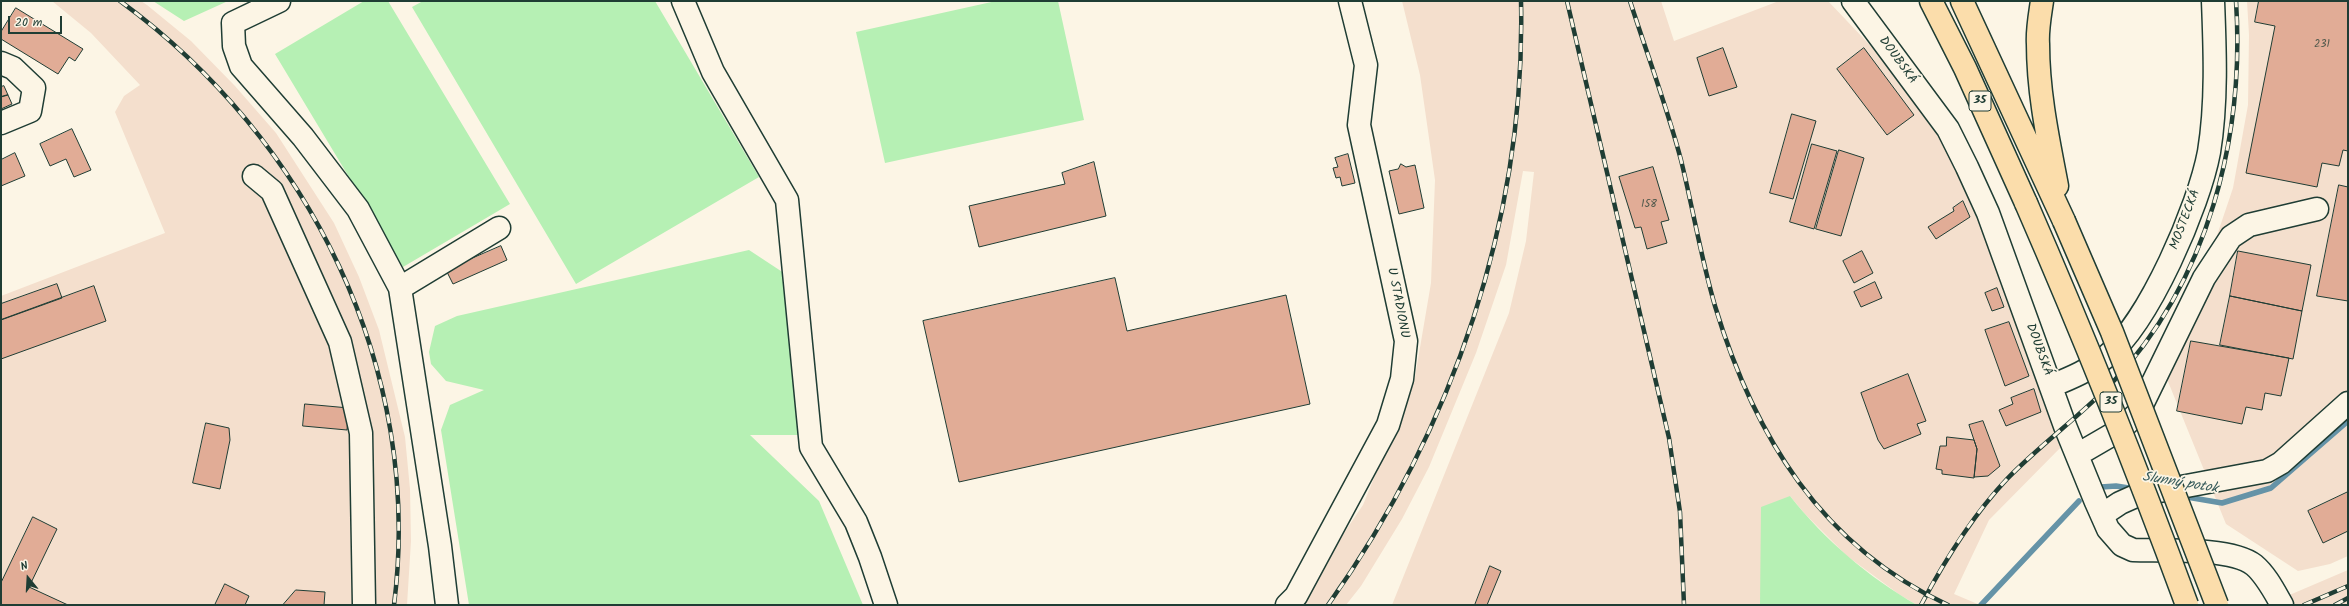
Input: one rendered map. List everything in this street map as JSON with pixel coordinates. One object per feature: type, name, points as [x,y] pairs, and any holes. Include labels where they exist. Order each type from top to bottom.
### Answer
[{"type":"highway","name":"35","points":[[1931,1],[1965,68],[2086,339],[2142,481],[2187,605]]},
{"type":"highway","name":"35","points":[[1962,1],[2054,190],[2064,221],[2112,332],[2217,605]]},
{"type":"highway","name":"35","points":[[2042,1],[2038,42],[2039,76],[2054,190]]},
{"type":"street","points":[[278,1],[233,23],[234,46],[241,66],[303,137],[358,209],[400,288],[440,546],[446,605]]},
{"type":"street","points":[[683,1],[713,72],[787,200],[811,447],[856,522],[870,557],[886,605]]},
{"type":"street","name":"U STADIONU","points":[[1287,605],[1296,596],[1388,425],[1402,379],[1406,341],[1359,125],[1366,65],[1350,1]]},
{"type":"street","name":"DOUBSKÁ","points":[[1853,1],[1948,129],[1968,167],[1988,213],[2077,455],[2108,529],[2122,545],[2133,550],[2220,553],[2237,556],[2253,564],[2262,573],[2282,605]]},
{"type":"street","name":"MOSTECKÁ","points":[[2051,386],[2084,372],[2107,356],[2123,341],[2136,324],[2182,234],[2209,153],[2214,100],[2213,6]]},
{"type":"street","points":[[1,63],[13,68],[34,88],[30,111],[1,123]]},
{"type":"street","points":[[254,176],[272,191],[340,342],[361,433],[364,605]]},
{"type":"street","points":[[2077,455],[2120,430],[2138,413],[2204,278],[2231,237],[2249,225],[2317,209]]},
{"type":"street","points":[[400,288],[499,228]]},
{"type":"street","points":[[2102,515],[2120,503],[2138,495],[2267,471],[2281,462],[2348,403]]},
{"type":"shaded area","points":[[52,1],[141,1],[147,5],[191,41],[235,86],[276,133],[334,223],[359,277],[379,330],[405,437],[410,489],[411,541],[407,605],[1,605],[1,296],[165,233],[115,112],[124,96],[140,85],[91,33]]},
{"type":"shaded area","points":[[1402,1],[1661,1],[1674,41],[1779,1],[1828,1],[1885,61],[1946,148],[1976,209],[2066,442],[1989,520],[1954,594],[1980,605],[1917,605],[1900,595],[1847,556],[1805,514],[1790,496],[1762,582],[1760,605],[1392,605],[1509,313],[1526,241],[1534,172],[1523,171],[1506,265],[1476,353],[1429,467],[1402,519],[1361,586],[1346,605],[1295,605],[1363,505],[1415,377],[1431,283],[1435,180],[1420,75]]},
{"type":"shaded area","points":[[2247,1],[2348,1],[2348,556],[2330,564],[2298,571],[2226,524],[2156,352],[2208,262],[2233,188],[2248,105],[2249,35]]},
{"type":"shaded area","points":[[2348,570],[2348,605],[2266,605]]},
{"type":"green space","points":[[153,1],[228,1],[184,21]]},
{"type":"green space","points":[[364,1],[388,1],[510,204],[403,267],[275,54]]},
{"type":"green space","points":[[423,1],[655,1],[759,177],[576,284],[412,7]]},
{"type":"green space","points":[[996,1],[1058,1],[1084,120],[885,163],[856,32]]},
{"type":"green space","points":[[749,250],[790,277],[801,435],[750,435],[819,501],[863,605],[469,605],[441,430],[450,405],[484,390],[446,381],[431,364],[429,352],[435,326],[457,316]]},
{"type":"green space","points":[[1790,496],[1818,528],[1848,556],[1881,582],[1917,605],[1760,605],[1761,507]]},
{"type":"building","points":[[2259,1],[2348,1],[2348,151],[2343,150],[2339,166],[2322,163],[2317,187],[2246,173],[2275,26],[2255,22]]},
{"type":"building","points":[[16,8],[83,49],[75,61],[69,57],[58,74],[1,39],[1,32]]},
{"type":"building","points":[[1723,48],[1737,87],[1709,96],[1697,58]]},
{"type":"building","points":[[1864,48],[1914,115],[1887,135],[1837,69]]},
{"type":"building","points":[[4,86],[8,95],[1,97],[1,87]]},
{"type":"building","points":[[8,95],[12,104],[1,109],[1,97]]},
{"type":"building","points":[[1792,114],[1816,121],[1793,199],[1770,193]]},
{"type":"building","points":[[72,129],[91,170],[74,177],[66,159],[50,166],[40,144]]},
{"type":"building","points":[[1812,144],[1837,151],[1814,229],[1790,222]]},
{"type":"building","points":[[1839,150],[1864,158],[1841,236],[1816,229]]},
{"type":"building","points":[[15,153],[25,176],[1,186],[1,160]]},
{"type":"building","points":[[1348,154],[1355,183],[1342,186],[1340,177],[1336,178],[1333,168],[1338,167],[1335,158]]},
{"type":"building","points":[[1094,162],[1106,216],[979,247],[969,206],[1065,184],[1062,173]]},
{"type":"building","points":[[1401,164],[1406,167],[1415,165],[1424,208],[1399,214],[1389,171],[1398,169]]},
{"type":"building","points":[[1653,167],[1669,220],[1661,222],[1667,243],[1647,249],[1641,227],[1635,228],[1619,177]]},
{"type":"building","points":[[2339,185],[2348,187],[2348,301],[2317,296]]},
{"type":"building","points":[[1963,201],[1970,217],[1936,239],[1928,227],[1954,211],[1953,208]]},
{"type":"building","points":[[501,246],[507,260],[453,284],[446,270]]},
{"type":"building","points":[[1862,251],[1873,273],[1854,283],[1843,261]]},
{"type":"building","points":[[2238,251],[2311,265],[2302,311],[2230,296]]},
{"type":"building","points":[[1115,278],[1127,331],[1286,295],[1310,404],[959,482],[923,321]]},
{"type":"building","points":[[1875,282],[1882,298],[1861,307],[1854,292]]},
{"type":"building","points":[[57,284],[62,298],[1,320],[1,304]]},
{"type":"building","points":[[94,286],[106,321],[1,359],[1,320]]},
{"type":"building","points":[[1997,288],[2004,307],[1992,311],[1985,293]]},
{"type":"building","points":[[2230,296],[2302,311],[2293,359],[2220,345]]},
{"type":"building","points":[[2009,322],[2029,376],[2005,386],[1985,330]]},
{"type":"building","points":[[2191,341],[2289,358],[2281,396],[2265,393],[2262,410],[2246,407],[2242,424],[2177,411]]},
{"type":"building","points":[[1908,374],[1926,421],[1917,424],[1921,434],[1884,449],[1878,440],[1861,393]]},
{"type":"building","points":[[2034,389],[2041,412],[2006,426],[1999,410],[2013,404],[2011,398]]},
{"type":"building","points":[[305,404],[349,408],[347,430],[303,426]]},
{"type":"building","points":[[1983,421],[2000,466],[1988,476],[1974,477],[1977,449],[1969,425]]},
{"type":"building","points":[[206,423],[229,428],[230,440],[220,489],[193,483]]},
{"type":"building","points":[[1947,437],[1974,440],[1977,449],[1974,478],[1942,474],[1942,470],[1936,469],[1940,446],[1946,446]]},
{"type":"building","points":[[2348,492],[2348,531],[2323,543],[2308,511]]},
{"type":"building","points":[[33,517],[57,529],[29,587],[68,605],[1,605],[1,583]]},
{"type":"building","points":[[1490,566],[1501,571],[1487,605],[1475,605]]},
{"type":"building","points":[[225,584],[249,596],[245,605],[215,605]]},
{"type":"building","points":[[296,590],[325,592],[324,605],[283,605]]},
{"type":"waterway","name":"Slunný potok","points":[[2181,496],[2222,503],[2271,488],[2348,421]]},
{"type":"waterway","name":"Slunný potok","points":[[2101,487],[2116,486],[2135,489]]},
{"type":"waterway","name":"Slunný potok","points":[[1981,605],[2079,501]]},
{"type":"railway","points":[[120,1],[187,57],[247,120],[298,191],[339,266],[370,347],[390,430],[399,517],[394,605]]},
{"type":"railway","points":[[1328,605],[1372,537],[1412,467],[1445,394],[1473,318],[1495,241],[1511,162],[1519,82],[1521,1]]},
{"type":"railway","points":[[1567,1],[1669,438],[1680,512],[1684,605]]},
{"type":"railway","points":[[1630,1],[1681,160],[1705,270],[1715,306],[1731,353],[1750,399],[1772,442],[1798,482],[1829,518],[1864,552],[1903,581],[1948,605]]},
{"type":"railway","points":[[1921,605],[1960,539],[1994,493],[2033,454],[2086,408],[2112,383],[2145,343],[2173,300],[2196,253],[2213,205],[2226,155],[2234,104],[2237,53],[2236,1]]},
{"type":"railway","points":[[2304,605],[2348,586]]},
{"type":"railway","points":[[2335,605],[2348,598]]}]
